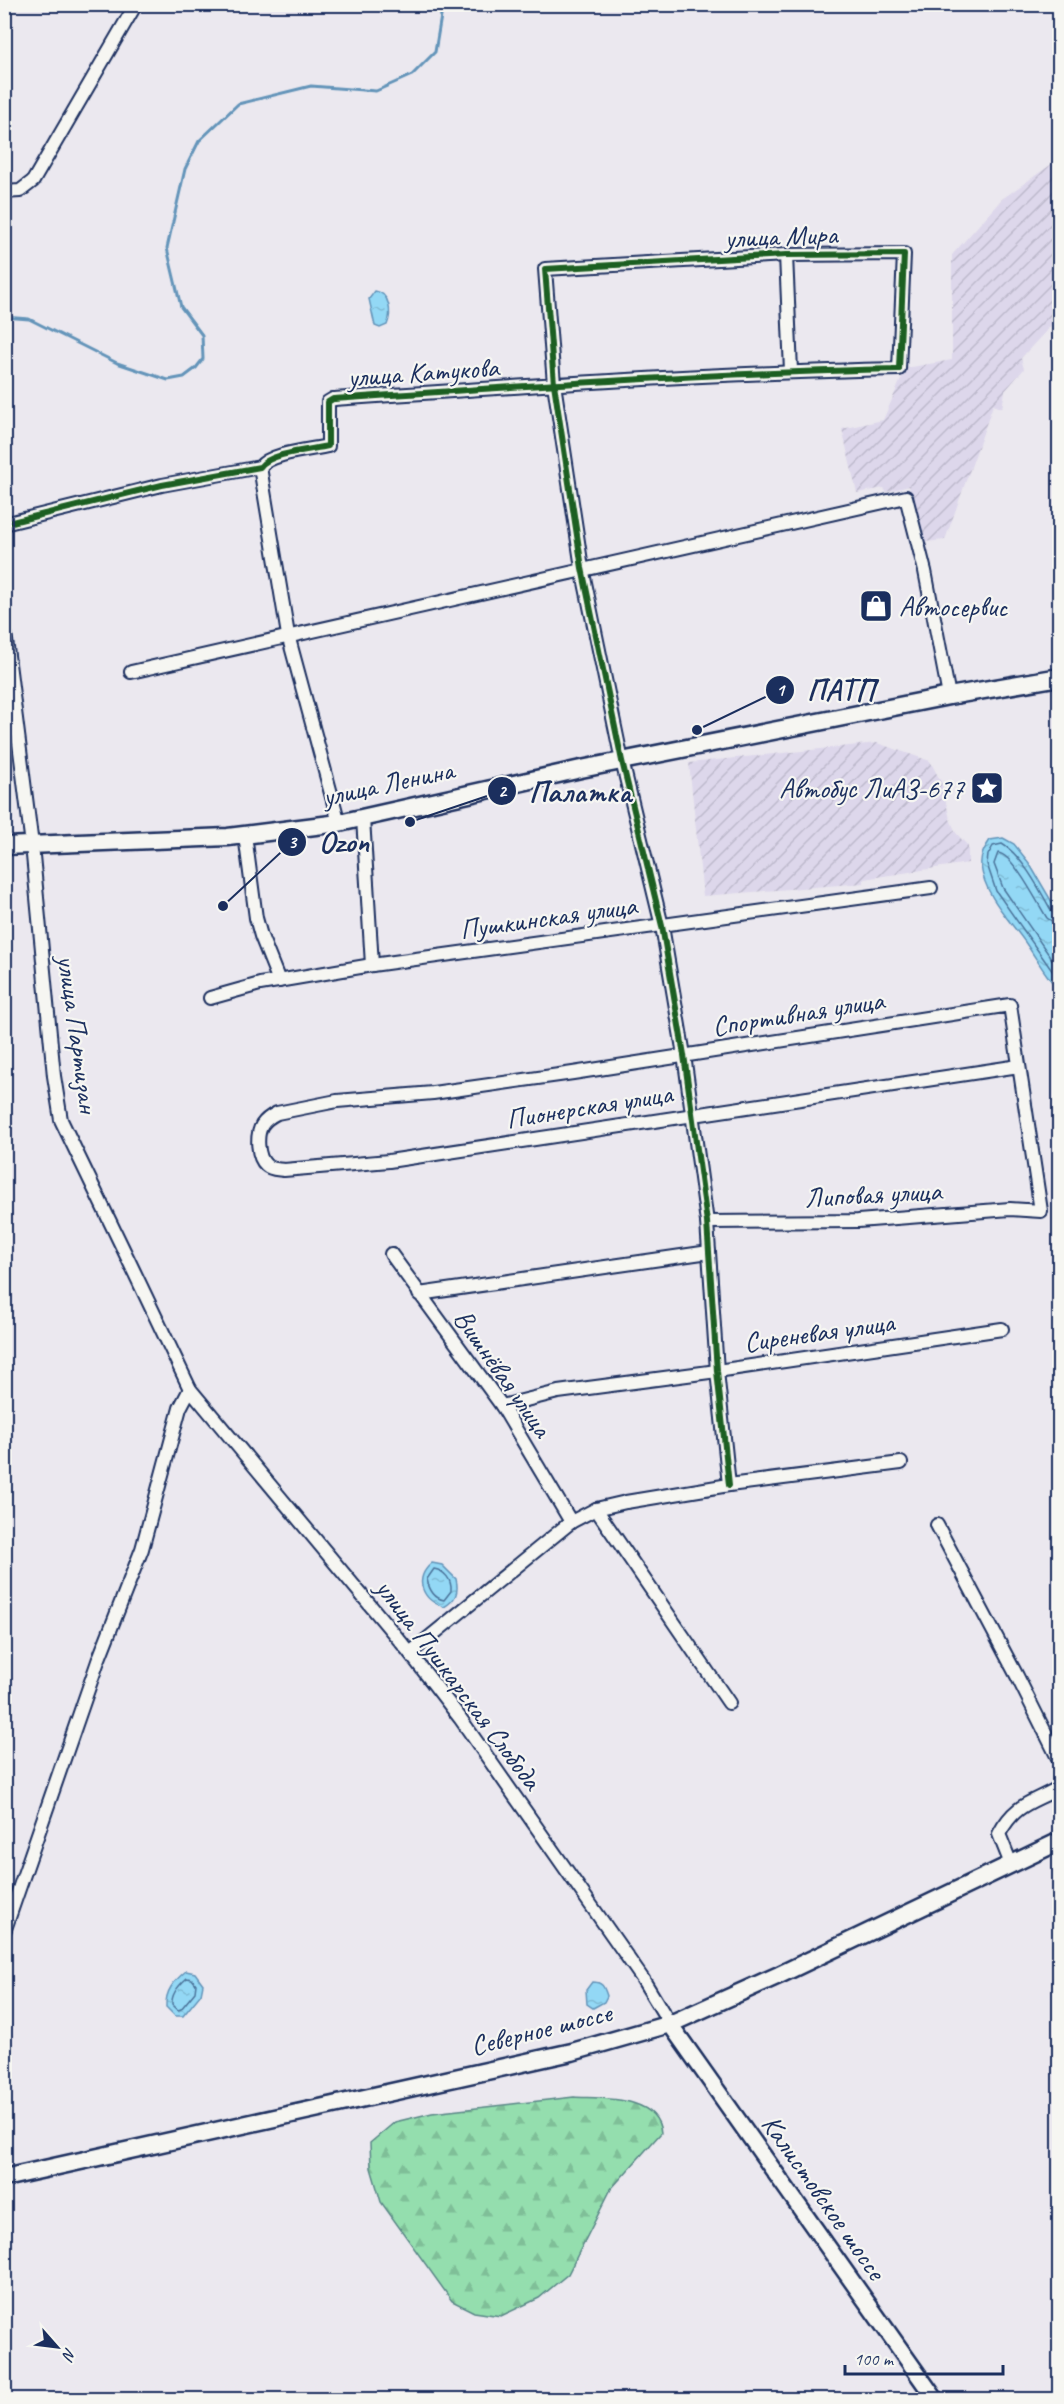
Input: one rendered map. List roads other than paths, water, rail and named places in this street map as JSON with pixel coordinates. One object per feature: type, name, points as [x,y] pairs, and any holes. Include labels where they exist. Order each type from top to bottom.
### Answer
[{"type":"main road","name":"улица Ленина","points":[[4,846],[244,835],[339,823],[622,761],[950,696],[1059,677]]},
{"type":"main road","name":"Северное шоссе","points":[[4,2178],[572,2052],[670,2024],[779,1976],[1059,1841]]},
{"type":"street","points":[[4,192],[20,191],[33,181],[136,4]]},
{"type":"street","points":[[786,255],[791,371]]},
{"type":"street","name":"улица Мира","points":[[554,384],[546,269],[786,255],[904,255],[899,369]]},
{"type":"street","name":"улица Катукова","points":[[4,524],[162,485],[260,467],[265,461],[276,457],[328,446],[328,402],[333,399],[791,371],[899,369]]},
{"type":"street","points":[[554,384],[582,568],[622,761],[662,926],[684,1055],[707,1222],[717,1371],[729,1485]]},
{"type":"street","points":[[260,467],[288,635],[339,823]]},
{"type":"street","points":[[131,672],[582,568],[906,497],[925,571],[950,696]]},
{"type":"street","name":"улица Партизан","points":[[4,624],[32,845],[54,1076],[61,1120],[190,1389]]},
{"type":"street","points":[[363,818],[372,965]]},
{"type":"street","points":[[244,835],[256,918],[279,981]]},
{"type":"street","name":"Пушкинская улица","points":[[210,998],[279,981],[372,965],[931,888]]},
{"type":"street","name":"Спортивная улица","points":[[271,1168],[264,1164],[258,1138],[261,1126],[277,1113],[337,1101],[444,1091],[1010,1005],[1041,1211]]},
{"type":"street","name":"Пионерская улица","points":[[271,1168],[284,1170],[389,1161],[1019,1066]]},
{"type":"street","name":"Липовая улица","points":[[707,1222],[858,1221],[1010,1209],[1041,1211]]},
{"type":"street","points":[[419,1294],[709,1252]]},
{"type":"street","name":"Вишнёвая улица","points":[[391,1254],[502,1406],[571,1522]]},
{"type":"street","name":"Сиреневая улица","points":[[502,1406],[558,1392],[1002,1329]]},
{"type":"street","points":[[4,1932],[98,1661],[142,1549],[180,1408],[190,1389]]},
{"type":"street","name":"улица Пушкарская Слобода","points":[[190,1389],[410,1653],[502,1777],[642,1978],[670,2024]]},
{"type":"street","points":[[410,1653],[571,1522],[596,1509],[729,1485],[901,1463]]},
{"type":"street","points":[[596,1509],[729,1703]]},
{"type":"street","points":[[937,1525],[1017,1676],[1059,1762]]},
{"type":"street","points":[[1011,1864],[999,1834],[1002,1827],[1016,1809],[1059,1787]]},
{"type":"street","name":"Калистовское шоссе","points":[[670,2024],[936,2400]]},
{"type":"water","points":[[375,291],[384,295],[389,309],[387,325],[380,328],[375,326],[369,299]]},
{"type":"water","points":[[1003,838],[1014,844],[1029,863],[1059,914],[1059,990],[999,908],[987,887],[983,876],[982,855],[990,840]]},
{"type":"water","points":[[432,1563],[442,1565],[456,1579],[456,1595],[444,1607],[430,1599],[423,1588],[423,1576]]},
{"type":"water","points":[[186,1971],[195,1973],[203,1984],[201,1994],[183,2016],[175,2016],[166,2007],[167,1996],[174,1983]]},
{"type":"water","points":[[592,1982],[599,1983],[607,1996],[604,2002],[593,2008],[587,2004],[586,1990]]},
{"type":"waterway","points":[[4,317],[29,319],[117,363],[168,380],[184,377],[203,359],[202,335],[181,307],[167,248],[185,169],[199,141],[238,104],[311,86],[376,91],[412,75],[435,52],[441,16],[438,4]]},
{"type":"place","name":"Автосервис","points":[[876,606]]},
{"type":"place","name":"ПАТП","points":[[697,730]]},
{"type":"place","name":"Автобус ЛиАЗ-677","points":[[987,788]]},
{"type":"place","name":"Палатка","points":[[410,822]]},
{"type":"place","name":"Ozon","points":[[223,906]]}]
